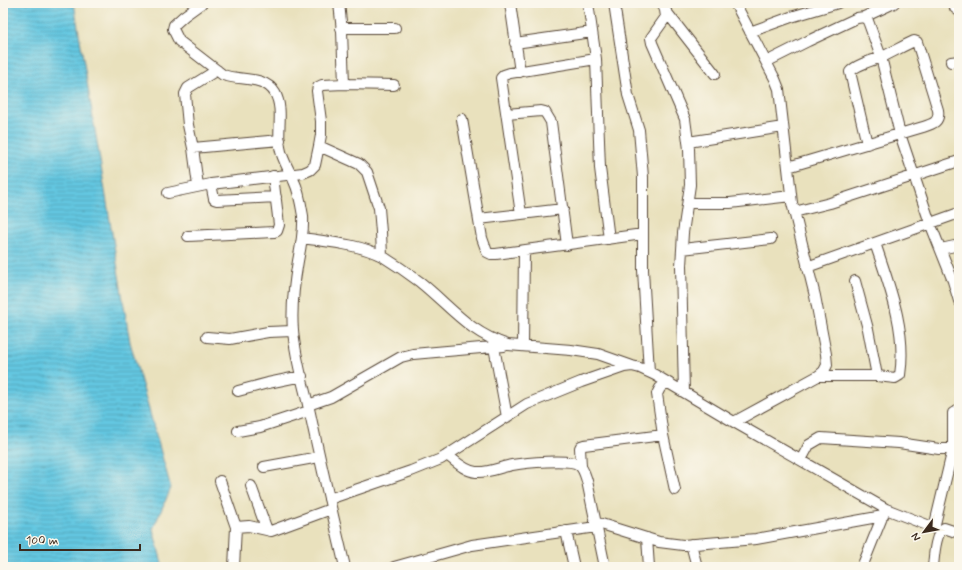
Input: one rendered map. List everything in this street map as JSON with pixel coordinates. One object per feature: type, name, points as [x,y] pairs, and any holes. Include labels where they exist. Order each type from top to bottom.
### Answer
[{"type":"street","points":[[202,3],[174,25],[173,29],[179,41],[217,70],[230,77],[255,80],[266,84],[276,95],[282,158],[294,180],[303,216],[303,238],[293,290],[293,330],[319,456],[345,567]]},
{"type":"street","points":[[339,3],[344,84]]},
{"type":"street","points":[[510,3],[520,72]]},
{"type":"street","points":[[588,3],[596,59],[600,168],[609,239]]},
{"type":"street","points":[[614,3],[628,95],[639,130],[642,177],[643,270],[649,372]]},
{"type":"street","points":[[734,422],[818,376],[824,371],[826,364],[826,354],[791,196],[779,89],[735,3]]},
{"type":"street","points":[[750,32],[791,17],[838,3]]},
{"type":"street","points":[[766,62],[822,34],[894,3]]},
{"type":"street","points":[[954,3],[955,8],[959,11]]},
{"type":"street","points":[[664,6],[715,74]]},
{"type":"street","points":[[664,6],[666,17],[651,38],[685,119],[688,142],[690,185],[683,233],[681,266],[684,392]]},
{"type":"street","points":[[864,17],[868,21],[881,57],[900,134],[930,223],[959,298]]},
{"type":"street","points":[[341,28],[395,28]]},
{"type":"street","points":[[516,42],[592,32]]},
{"type":"street","points":[[788,167],[867,144],[900,134],[936,122],[939,115],[938,110],[917,42],[914,41],[856,67],[850,72],[867,144]]},
{"type":"street","points":[[521,214],[501,78],[504,75],[596,59]]},
{"type":"street","points":[[198,186],[193,148],[188,125],[185,94],[188,88],[217,70]]},
{"type":"street","points":[[168,193],[198,186],[303,173],[310,170],[315,165],[320,146],[321,121],[316,91],[318,87],[322,85],[344,84],[394,85]]},
{"type":"street","points":[[507,114],[541,110],[548,115],[551,122],[567,245]]},
{"type":"street","points":[[462,119],[482,238],[487,252],[496,254],[524,251],[643,234]]},
{"type":"street","points":[[688,142],[783,127]]},
{"type":"street","points":[[193,148],[280,140]]},
{"type":"street","points":[[320,146],[360,164],[365,168],[378,208],[382,232],[382,256]]},
{"type":"street","points":[[794,212],[830,203],[914,174],[959,161]]},
{"type":"street","points":[[188,236],[277,231],[279,225],[273,176]]},
{"type":"street","points":[[211,184],[213,197],[214,199],[218,200],[276,197]]},
{"type":"street","points":[[688,203],[730,203],[791,196]]},
{"type":"street","points":[[479,219],[562,209]]},
{"type":"street","points":[[808,268],[959,213]]},
{"type":"street","points":[[303,238],[355,247],[382,256],[421,283],[471,327],[486,337],[508,345]]},
{"type":"street","points":[[682,249],[771,239]]},
{"type":"street","points":[[818,376],[877,376],[895,378],[900,375],[900,332],[892,295],[875,243]]},
{"type":"street","points":[[941,249],[959,245]]},
{"type":"street","points":[[522,346],[524,251]]},
{"type":"street","points":[[855,281],[868,329],[877,376]]},
{"type":"street","points":[[207,337],[230,339],[268,332],[293,330]]},
{"type":"street","points":[[238,431],[260,427],[309,408],[401,357],[413,354],[508,345],[571,350],[598,354],[649,372],[801,460],[885,512],[938,529],[944,528],[959,533]]},
{"type":"street","points":[[494,347],[507,417]]},
{"type":"street","points":[[236,527],[249,526],[267,530],[276,529],[330,504],[447,455],[527,404],[624,367],[632,366]]},
{"type":"street","points":[[238,391],[302,376]]},
{"type":"street","points":[[667,382],[660,388],[657,394],[663,435],[676,490]]},
{"type":"street","points":[[933,567],[938,529],[956,449],[953,415],[954,412],[959,410]]},
{"type":"street","points":[[581,466],[581,446],[663,435]]},
{"type":"street","points":[[801,460],[809,445],[821,438],[899,443],[939,449],[956,449]]},
{"type":"street","points":[[447,455],[460,465],[476,472],[515,465],[548,462],[577,463],[584,471],[587,481],[605,567]]},
{"type":"street","points":[[264,467],[319,456]]},
{"type":"street","points":[[220,481],[236,527],[234,567]]},
{"type":"street","points":[[251,486],[267,530]]},
{"type":"street","points":[[394,567],[472,545],[566,531],[596,524],[672,544],[691,544],[756,539],[885,512]]},
{"type":"street","points":[[862,567],[885,512]]},
{"type":"street","points":[[566,531],[574,567]]},
{"type":"street","points":[[647,538],[649,567]]},
{"type":"street","points":[[691,544],[697,567]]},
{"type":"water","points":[[3,3],[74,3],[130,342],[171,488],[153,529],[163,567],[3,567]]}]
